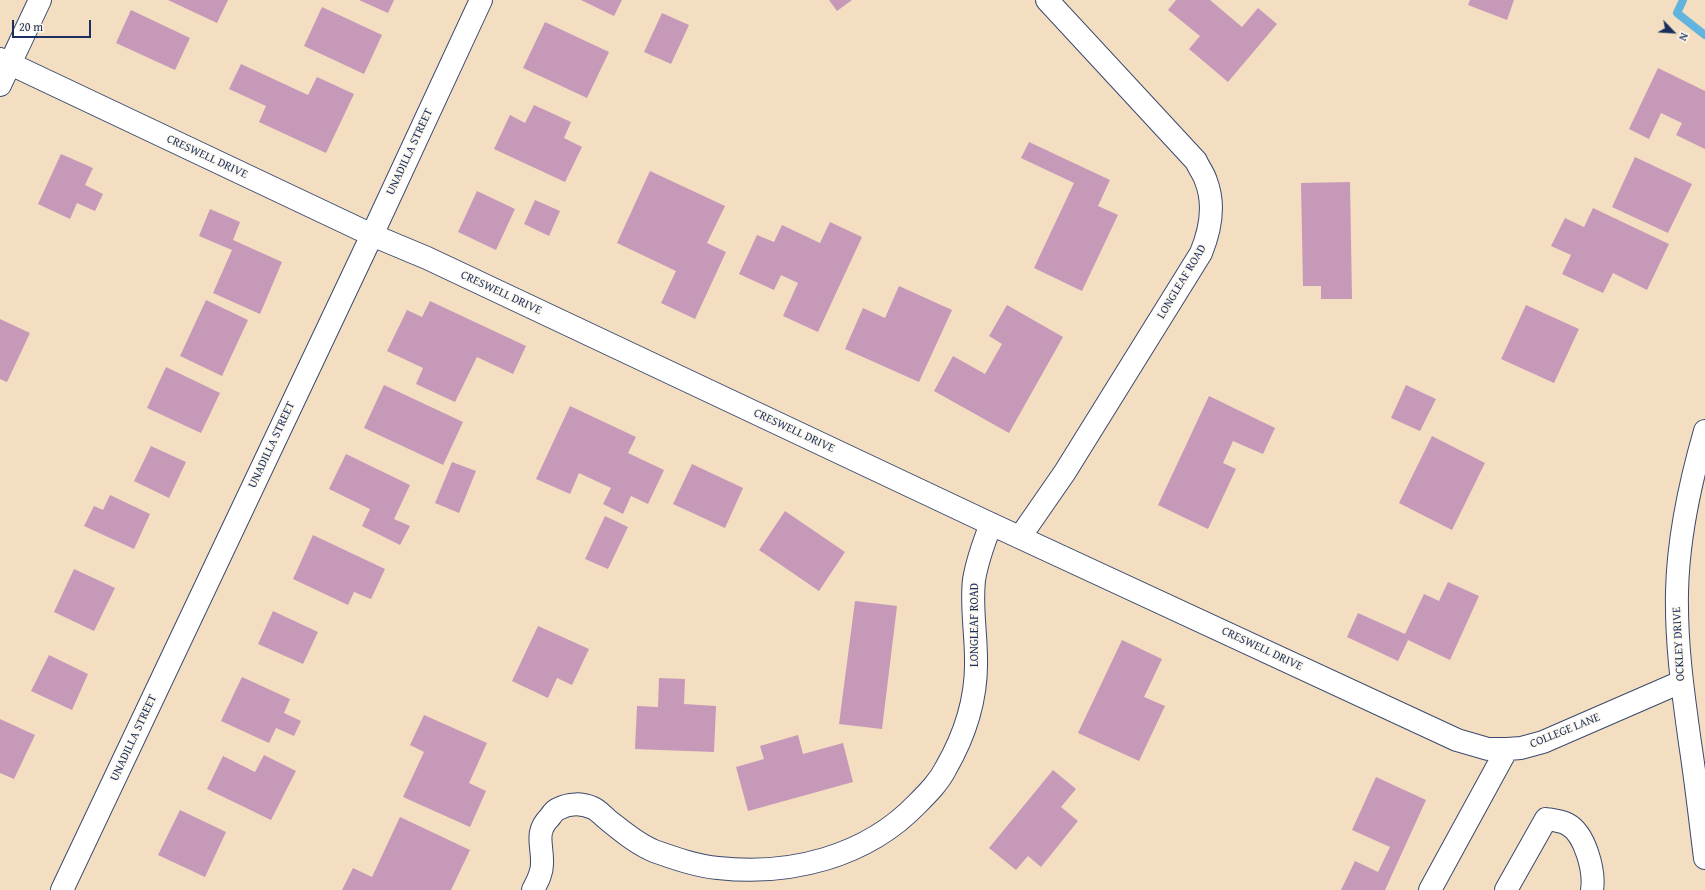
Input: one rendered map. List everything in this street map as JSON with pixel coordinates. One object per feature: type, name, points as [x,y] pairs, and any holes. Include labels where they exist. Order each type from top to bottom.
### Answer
[{"type":"street","points":[[0,84],[5,61],[40,0]]},
{"type":"street","name":"UNADILLA STREET","points":[[62,890],[372,235],[481,0]]},
{"type":"street","name":"LONGLEAF ROAD","points":[[1020,537],[1065,472],[1201,253],[1207,239],[1211,210],[1206,182],[1196,161],[1047,0]]},
{"type":"street","name":"CRESWELL DRIVE","points":[[5,61],[372,235],[427,258],[991,524],[1457,740],[1488,749],[1507,749]]},
{"type":"street","name":"OCKLEY DRIVE","points":[[1705,431],[1695,465],[1682,540],[1677,591],[1677,629],[1681,682],[1705,858]]},
{"type":"street","name":"LONGLEAF ROAD","points":[[533,890],[540,876],[542,865],[539,843],[544,822],[557,809],[575,804],[593,808],[631,838],[652,850],[694,864],[718,868],[767,870],[816,862],[863,846],[903,819],[934,786],[946,768],[965,727],[972,705],[976,661],[972,599],[974,579],[982,549],[991,524]]},
{"type":"street","name":"COLLEGE LANE","points":[[1507,749],[1521,748],[1544,742],[1681,682]]},
{"type":"street","points":[[1430,890],[1507,749]]},
{"type":"street","points":[[1506,890],[1546,819],[1567,824],[1583,840],[1593,881],[1592,890]]},
{"type":"building","points":[[168,0],[228,0],[217,23]]},
{"type":"building","points":[[359,0],[394,0],[388,13]]},
{"type":"building","points":[[581,0],[622,0],[614,16]]},
{"type":"building","points":[[829,0],[852,0],[837,11]]},
{"type":"building","points":[[1176,0],[1210,0],[1242,27],[1258,8],[1277,24],[1228,82],[1189,49],[1200,36],[1168,10]]},
{"type":"building","points":[[1470,0],[1514,0],[1507,20],[1468,5]]},
{"type":"building","points":[[322,7],[382,35],[364,74],[304,46]]},
{"type":"building","points":[[131,10],[190,38],[175,70],[116,43]]},
{"type":"building","points":[[662,13],[689,25],[671,64],[644,52]]},
{"type":"building","points":[[545,22],[609,52],[587,98],[523,68]]},
{"type":"building","points":[[241,64],[308,95],[317,77],[354,94],[326,153],[259,122],[266,106],[229,89]]},
{"type":"building","points":[[1658,68],[1705,91],[1705,149],[1676,135],[1682,123],[1661,113],[1649,139],[1629,129]]},
{"type":"building","points":[[534,105],[571,122],[564,138],[582,147],[565,182],[494,149],[510,115],[525,123]]},
{"type":"building","points":[[1029,142],[1110,180],[1098,206],[1118,215],[1082,291],[1034,268],[1074,183],[1021,158]]},
{"type":"building","points":[[61,154],[93,168],[85,185],[103,194],[95,211],[77,203],[70,219],[38,204]]},
{"type":"building","points":[[1635,157],[1692,184],[1668,233],[1612,207]]},
{"type":"building","points":[[650,171],[725,206],[707,243],[726,252],[695,319],[661,303],[676,271],[617,243]]},
{"type":"building","points":[[1350,182],[1352,299],[1321,299],[1321,286],[1303,286],[1301,183]]},
{"type":"building","points":[[477,191],[515,209],[496,250],[458,232]]},
{"type":"building","points":[[535,200],[560,211],[549,236],[524,224]]},
{"type":"building","points":[[1593,208],[1669,244],[1647,290],[1613,273],[1603,293],[1562,274],[1571,255],[1551,246],[1565,218],[1584,227]]},
{"type":"building","points":[[210,209],[240,222],[233,240],[282,262],[260,314],[213,293],[232,250],[199,236]]},
{"type":"building","points":[[830,222],[862,237],[818,332],[783,316],[798,283],[781,275],[774,290],[739,274],[757,235],[774,242],[782,225],[820,243]]},
{"type":"building","points":[[899,286],[952,310],[919,382],[845,349],[863,308],[885,318]]},
{"type":"building","points":[[206,300],[248,320],[222,376],[180,356]]},
{"type":"building","points":[[430,301],[526,346],[513,374],[477,357],[455,402],[416,384],[423,368],[387,351],[407,310],[422,317]]},
{"type":"building","points":[[1007,305],[1063,337],[1009,433],[934,391],[953,356],[985,374],[1002,344],[989,336]]},
{"type":"building","points":[[1526,305],[1579,329],[1554,383],[1501,359]]},
{"type":"building","points":[[0,319],[30,333],[7,382],[0,379]]},
{"type":"building","points":[[166,367],[220,393],[201,433],[147,408]]},
{"type":"building","points":[[384,385],[463,422],[443,465],[364,428]]},
{"type":"building","points":[[1406,385],[1436,399],[1420,431],[1391,418]]},
{"type":"building","points":[[1209,396],[1275,428],[1263,454],[1233,441],[1223,463],[1236,469],[1208,529],[1158,505]]},
{"type":"building","points":[[570,406],[636,437],[628,453],[664,470],[648,504],[631,496],[623,514],[603,504],[611,488],[579,473],[570,494],[536,479]]},
{"type":"building","points":[[1432,436],[1485,463],[1452,530],[1399,503]]},
{"type":"building","points":[[151,446],[186,462],[169,498],[134,481]]},
{"type":"building","points":[[346,454],[410,485],[394,519],[410,526],[400,545],[362,526],[370,509],[329,489]]},
{"type":"building","points":[[452,462],[476,471],[459,513],[435,503]]},
{"type":"building","points":[[692,464],[743,488],[725,528],[673,504]]},
{"type":"building","points":[[110,495],[150,514],[134,549],[84,526],[94,506],[103,510]]},
{"type":"building","points":[[785,511],[845,552],[819,591],[759,550]]},
{"type":"building","points":[[605,516],[628,527],[608,569],[585,559]]},
{"type":"building","points":[[313,535],[385,569],[371,599],[354,592],[348,605],[293,579]]},
{"type":"building","points":[[74,569],[115,588],[94,631],[54,612]]},
{"type":"building","points":[[1448,582],[1479,596],[1450,660],[1408,640],[1398,661],[1347,637],[1358,613],[1405,634],[1424,594],[1439,601]]},
{"type":"building","points":[[855,601],[897,606],[882,729],[839,724]]},
{"type":"building","points":[[273,611],[318,632],[303,664],[258,644]]},
{"type":"building","points":[[538,626],[589,649],[572,685],[557,678],[548,698],[512,681]]},
{"type":"building","points":[[1122,640],[1162,659],[1144,697],[1165,706],[1139,761],[1078,733]]},
{"type":"building","points":[[49,655],[88,674],[72,710],[31,691]]},
{"type":"building","points":[[242,677],[290,699],[284,713],[301,721],[294,736],[276,728],[269,743],[221,721]]},
{"type":"building","points":[[659,678],[685,679],[684,704],[716,706],[714,752],[635,749],[637,706],[658,707]]},
{"type":"building","points":[[424,715],[487,743],[469,783],[486,791],[470,827],[403,797],[424,752],[410,745]]},
{"type":"building","points":[[0,719],[35,735],[14,779],[0,773]]},
{"type":"building","points":[[798,735],[803,754],[843,743],[853,782],[748,811],[736,767],[764,759],[760,746]]},
{"type":"building","points":[[264,755],[296,771],[271,820],[207,789],[223,756],[255,772]]},
{"type":"building","points":[[1053,770],[1076,789],[1061,807],[1078,821],[1041,867],[1028,856],[1016,870],[989,848]]},
{"type":"building","points":[[1376,777],[1426,800],[1385,890],[1341,890],[1355,861],[1378,872],[1390,847],[1352,830]]},
{"type":"building","points":[[180,810],[226,832],[205,877],[158,855]]},
{"type":"building","points":[[400,817],[470,850],[451,890],[342,890],[353,868],[372,877]]},
{"type":"waterway","points":[[1683,0],[1677,13],[1705,35]]}]
